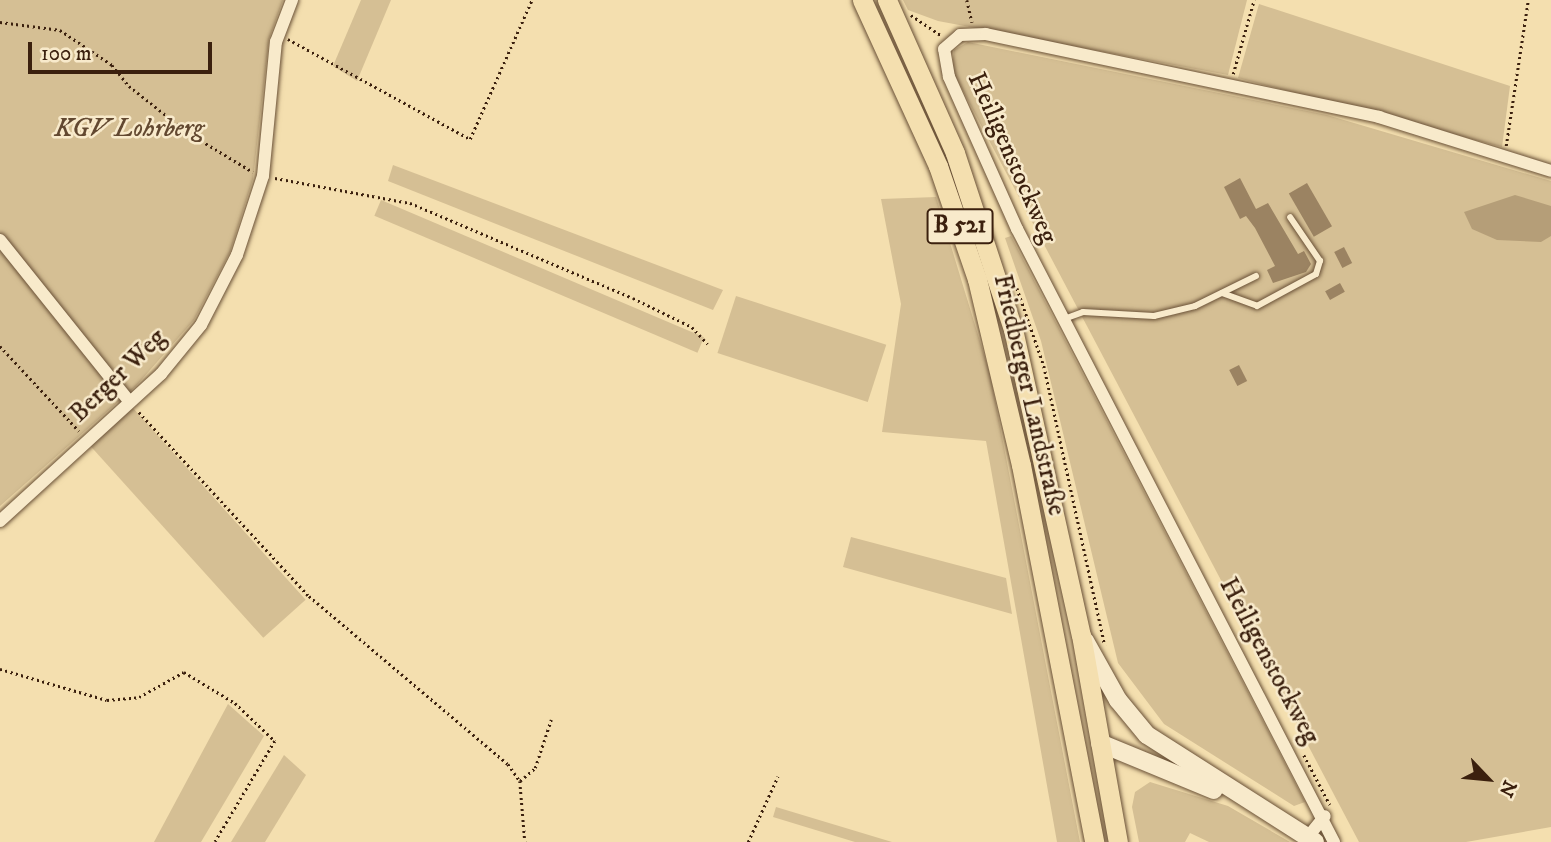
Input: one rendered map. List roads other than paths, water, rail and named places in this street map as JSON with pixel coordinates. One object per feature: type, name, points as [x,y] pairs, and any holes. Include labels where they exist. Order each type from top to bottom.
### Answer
[{"type":"main road","name":"Friedberger Landstraße","points":[[862,0],[939,166],[977,279],[1021,465],[1064,696]]},
{"type":"main road","name":"Friedberger Landstraße","points":[[887,0],[936,105],[994,265],[1081,635],[1100,743]]},
{"type":"main road","points":[[1064,696],[1100,743]]},
{"type":"main road","name":"B 521","points":[[1064,696],[1094,842]]},
{"type":"main road","name":"B 521","points":[[1100,743],[1118,842]]},
{"type":"street","name":"Berger Weg","points":[[0,521],[88,436],[129,401],[201,325],[237,255],[263,174],[279,33],[292,0]]},
{"type":"street","name":"Heiligenstockweg","points":[[1334,842],[1325,816],[1064,319],[943,58],[950,42],[974,32],[1379,117],[1551,171]]},
{"type":"street","points":[[0,240],[129,401]]},
{"type":"street","name":"Friedberger Landstraße","points":[[1081,635],[1132,719],[1243,801],[1311,840]]},
{"type":"street","name":"Friedberger Landstraße","points":[[1100,743],[1243,801]]},
{"type":"street","points":[[1311,840],[1325,816]]},
{"type":"lane","points":[[1222,293],[1257,306],[1316,274],[1320,261],[1290,217]]},
{"type":"lane","points":[[1064,319],[1083,312],[1154,316],[1222,293],[1256,275]]},
{"type":"park label","name":"KGV Lohrberg","points":[[129,129]]}]
